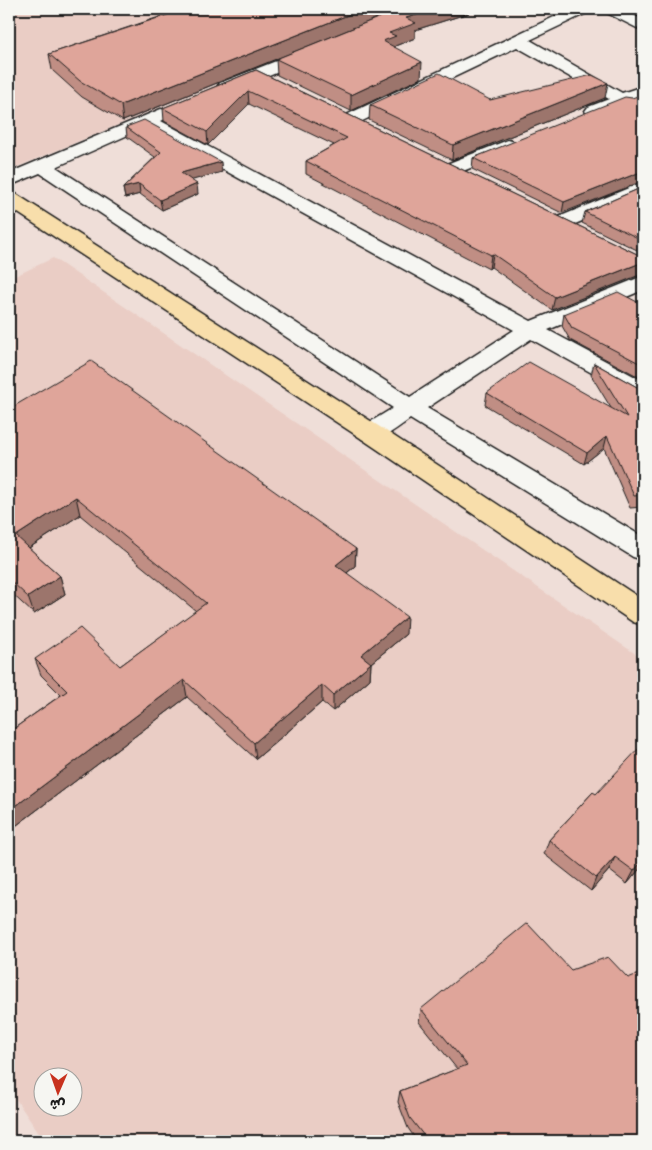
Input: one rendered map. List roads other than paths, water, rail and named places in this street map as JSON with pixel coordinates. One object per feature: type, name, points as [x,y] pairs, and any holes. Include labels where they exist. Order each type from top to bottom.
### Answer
[{"type":"main road","points":[[9,198],[371,433],[643,614]]},
{"type":"street","points":[[350,120],[583,9]]},
{"type":"street","points":[[611,9],[643,26]]},
{"type":"street","points":[[517,40],[623,99]]},
{"type":"street","points":[[211,93],[328,45]]},
{"type":"street","points":[[257,74],[282,87]]},
{"type":"street","points":[[578,118],[643,91]]},
{"type":"street","points":[[9,180],[174,108]]},
{"type":"street","points":[[146,120],[643,391]]},
{"type":"street","points":[[476,182],[443,165],[523,140]]},
{"type":"street","points":[[42,166],[410,408],[643,550]]},
{"type":"street","points":[[585,235],[552,219],[643,188]]},
{"type":"street","points":[[371,433],[531,329],[643,282]]}]
